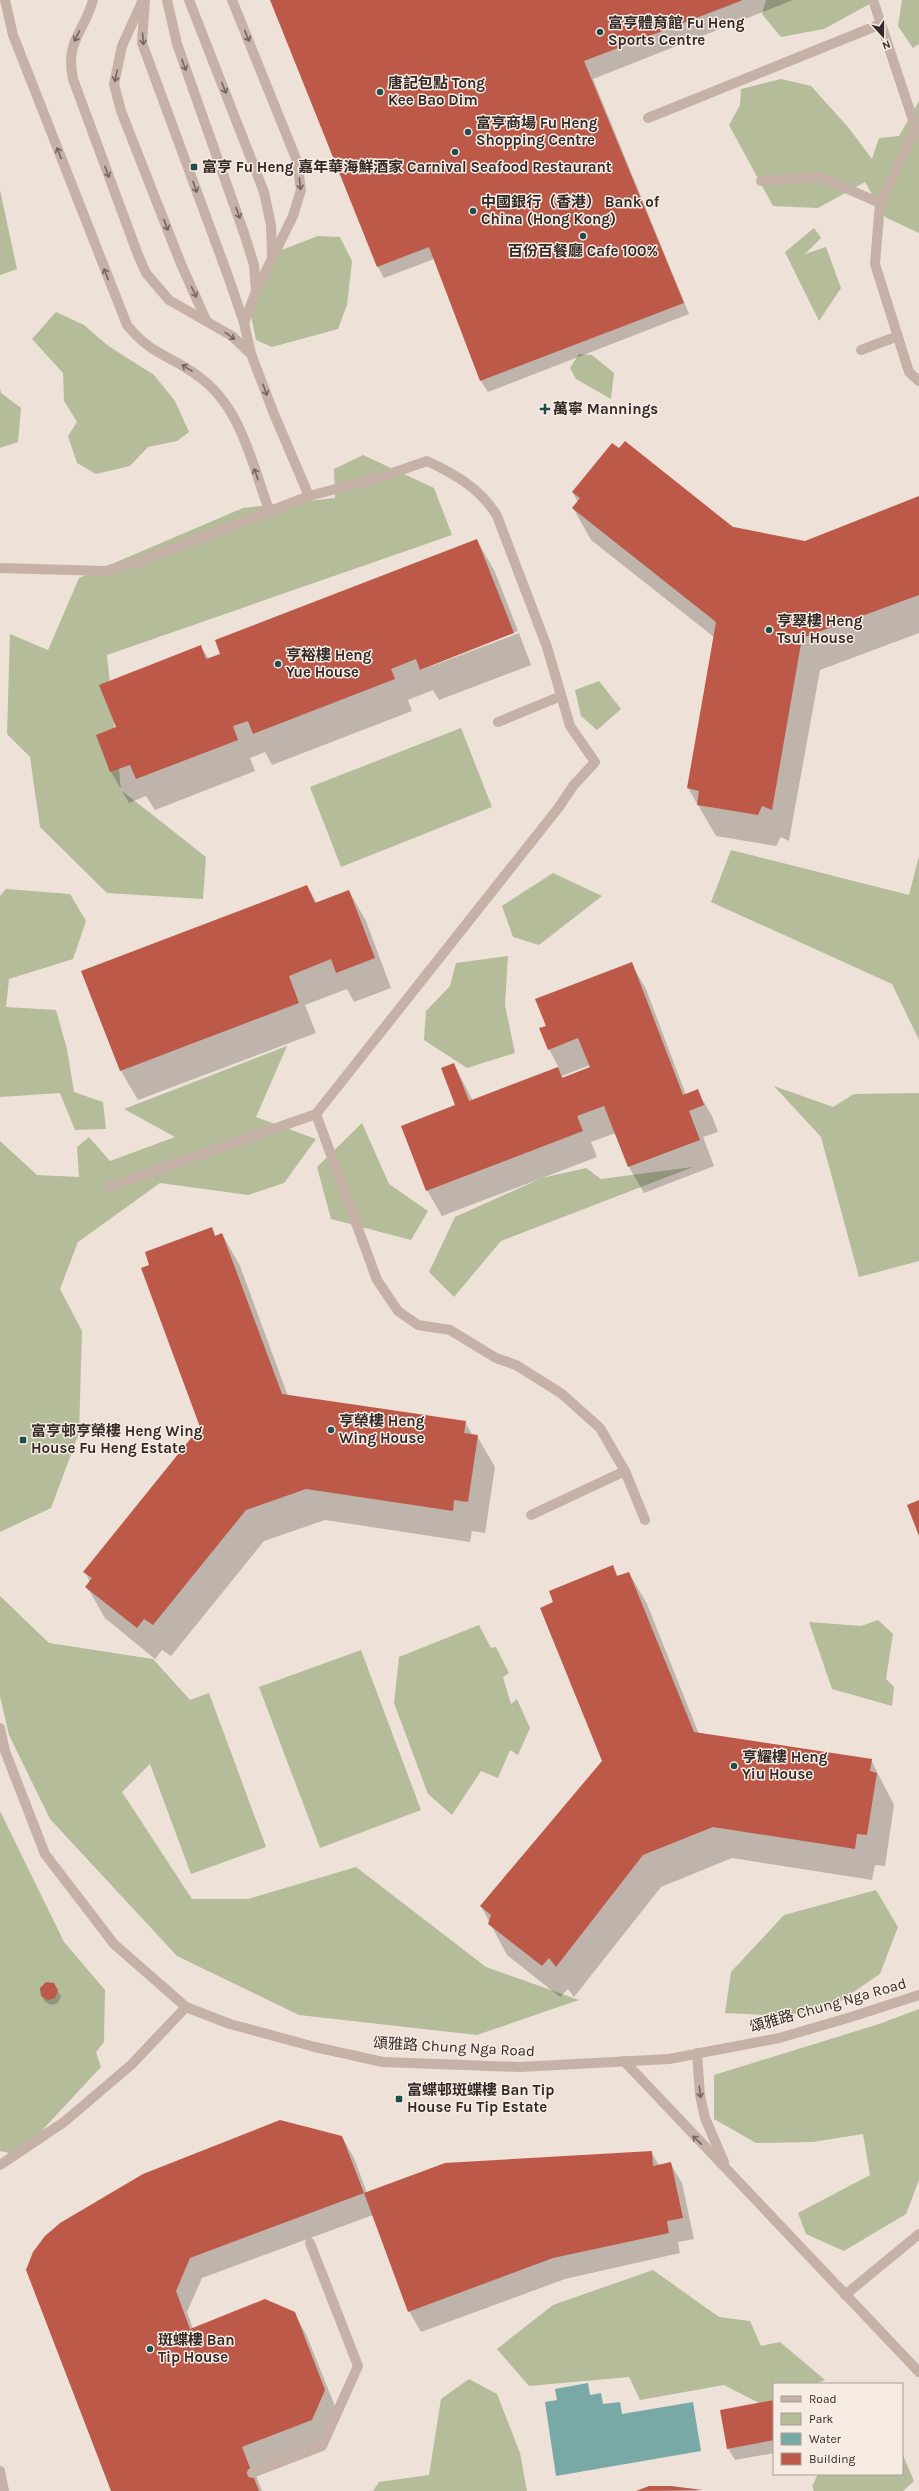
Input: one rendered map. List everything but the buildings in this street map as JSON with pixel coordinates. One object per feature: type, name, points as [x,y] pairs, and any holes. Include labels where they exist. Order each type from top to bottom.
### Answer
[{"type":"street","points":[[5,0],[13,35],[127,325],[149,348],[198,376],[215,390],[223,400],[239,428],[269,510]]},
{"type":"street","points":[[92,0],[71,47],[70,64],[73,79],[146,273],[169,300],[232,336],[251,354]]},
{"type":"street","points":[[144,0],[142,43],[244,323],[251,354],[274,414],[309,496]]},
{"type":"street","points":[[144,0],[122,46],[114,84],[121,111],[181,264],[206,320]]},
{"type":"street","points":[[167,0],[177,44],[246,236],[254,265],[256,291]]},
{"type":"street","points":[[189,0],[264,192],[271,226],[272,257]]},
{"type":"street","points":[[232,0],[297,161],[301,190],[293,216],[256,291],[244,323]]},
{"type":"street","points":[[873,0],[916,129],[880,203],[875,264],[909,372],[919,381]]},
{"type":"street","points":[[648,118],[881,24]]},
{"type":"street","points":[[761,181],[820,178],[880,203]]},
{"type":"street","points":[[861,350],[898,336]]},
{"type":"street","points":[[0,568],[105,571],[136,563],[269,510],[309,496],[382,477],[427,461],[456,474],[488,501],[497,516],[548,647],[570,726],[595,762],[573,786],[559,807],[316,1114],[109,1187]]},
{"type":"street","points":[[498,722],[561,696]]},
{"type":"street","points":[[316,1114],[377,1280],[398,1311],[418,1325],[450,1330],[496,1358],[516,1365],[562,1394],[600,1428],[625,1471],[645,1520]]},
{"type":"street","points":[[531,1515],[625,1471]]},
{"type":"street","name":"頌雅路 Chung Nga Road","points":[[0,1728],[5,1751],[45,1854],[114,1944],[186,2007],[230,2024],[315,2047],[383,2062],[520,2067],[669,2059],[779,2038],[919,1995]]},
{"type":"street","points":[[0,2165],[64,2122],[124,2070],[186,2007]]},
{"type":"street","points":[[697,2053],[700,2095],[705,2118],[725,2166]]},
{"type":"street","points":[[624,2061],[695,2138],[725,2166],[919,2372]]},
{"type":"street","points":[[845,2295],[919,2234]]},
{"type":"street","points":[[252,2473],[322,2446],[358,2366],[310,2243]]},
{"type":"street","points":[[0,2471],[4,2491]]},
{"type":"green space","points":[[766,0],[877,0],[824,29],[781,37],[762,14]]},
{"type":"green space","points":[[902,0],[919,0],[919,44],[913,48],[898,26]]},
{"type":"green space","points":[[781,79],[811,86],[848,127],[872,159],[879,138],[899,136],[919,101],[919,233],[885,217],[865,182],[818,208],[773,206],[729,125],[740,105],[741,89]]},
{"type":"green space","points":[[0,190],[17,269],[0,275]]},
{"type":"green space","points":[[814,228],[821,238],[805,254],[826,247],[841,288],[819,321],[785,252]]},
{"type":"green space","points":[[318,236],[340,237],[352,261],[347,305],[338,329],[272,347],[256,340],[249,306],[279,251]]},
{"type":"green space","points":[[56,312],[84,325],[107,345],[154,375],[175,401],[189,432],[177,441],[148,447],[130,466],[96,474],[77,463],[68,436],[77,422],[64,401],[63,373],[32,339]]},
{"type":"green space","points":[[579,354],[592,355],[614,373],[611,399],[576,379],[570,368]]},
{"type":"green space","points":[[0,389],[1,393],[21,408],[18,442],[0,448]]},
{"type":"green space","points":[[363,455],[434,488],[452,535],[107,655],[121,790],[206,857],[203,899],[107,893],[40,827],[30,757],[7,734],[10,634],[48,650],[79,578],[243,508],[335,498],[334,469]]},
{"type":"green space","points":[[599,681],[621,709],[597,730],[581,716],[575,690]]},
{"type":"green space","points":[[461,728],[492,807],[341,867],[310,787]]},
{"type":"green space","points":[[731,850],[909,895],[919,856],[919,1040],[892,984],[711,902]]},
{"type":"green space","points":[[553,873],[602,896],[539,945],[513,937],[502,906]]},
{"type":"green space","points":[[6,889],[70,894],[86,921],[73,959],[9,979],[6,1007],[56,1010],[67,1049],[74,1092],[103,1102],[106,1129],[75,1130],[60,1093],[0,1097],[0,896]]},
{"type":"green space","points":[[508,956],[505,1005],[515,1053],[467,1068],[424,1040],[426,1011],[450,986],[456,963]]},
{"type":"green space","points":[[287,1046],[256,1117],[316,1139],[284,1183],[248,1195],[160,1183],[78,1242],[60,1289],[82,1331],[79,1433],[51,1508],[0,1532],[0,1141],[37,1175],[79,1177],[77,1147],[89,1137],[110,1161],[175,1137],[124,1109]]},
{"type":"green space","points":[[774,1086],[833,1107],[854,1094],[919,1093],[919,1261],[859,1277],[821,1137]]},
{"type":"green space","points":[[362,1123],[389,1184],[428,1211],[411,1240],[331,1219],[317,1167]]},
{"type":"green space","points":[[693,1167],[501,1241],[454,1297],[429,1272],[455,1217],[542,1178],[586,1168],[601,1179]]},
{"type":"green space","points":[[0,1596],[49,1643],[153,1659],[190,1700],[209,1693],[266,1847],[191,1874],[150,1764],[122,1792],[192,1899],[248,1899],[356,1867],[486,1967],[579,2000],[477,2035],[299,2015],[177,1956],[50,1819],[9,1735],[0,1696]]},
{"type":"green space","points":[[878,1620],[893,1634],[886,1679],[894,1687],[892,1706],[832,1689],[809,1622],[861,1626]]},
{"type":"green space","points":[[479,1625],[491,1648],[496,1647],[509,1673],[503,1677],[511,1704],[517,1699],[530,1728],[518,1755],[510,1750],[498,1778],[481,1771],[452,1815],[428,1794],[394,1703],[399,1657]]},
{"type":"green space","points":[[361,1650],[421,1810],[320,1848],[259,1687]]},
{"type":"green space","points":[[0,1811],[64,1942],[105,1990],[104,2042],[96,2052],[101,2067],[19,2155],[0,2151]]},
{"type":"green space","points":[[876,1890],[898,1927],[880,1974],[833,2006],[786,2016],[725,2013],[731,1972],[784,1915]]},
{"type":"green space","points":[[919,2009],[919,2180],[906,2214],[844,2251],[806,2234],[798,2213],[870,2175],[863,2134],[813,2142],[756,2143],[714,2119],[714,2075],[879,2024]]},
{"type":"green space","points":[[653,2270],[719,2317],[750,2321],[761,2346],[780,2342],[825,2380],[818,2383],[773,2383],[773,2402],[765,2406],[724,2385],[640,2400],[629,2377],[529,2386],[497,2349],[553,2305]]},
{"type":"green space","points":[[469,2379],[497,2394],[520,2453],[527,2491],[373,2491],[379,2482],[429,2475],[441,2399]]},
{"type":"green space","points":[[903,2455],[914,2481],[903,2491],[814,2491],[812,2486],[818,2475],[903,2475]]},
{"type":"water","points":[[588,2383],[590,2395],[601,2393],[603,2404],[620,2402],[622,2414],[693,2402],[701,2451],[556,2476],[545,2402],[557,2400],[555,2389]]},
{"type":"place","name":"富亨體育館 Fu Heng Sports Centre","points":[[600,32]]},
{"type":"place","name":"唐記包點 Tong Kee Bao Dim","points":[[380,92]]},
{"type":"place","name":"富亨商場 Fu Heng Shopping Centre","points":[[468,132]]},
{"type":"place","name":"嘉年華海鮮酒家 Carnival Seafood Restaurant","points":[[455,152]]},
{"type":"place","name":"富亨 Fu Heng","points":[[194,167]]},
{"type":"place","name":"中國銀行（香港） Bank of China (Hong Kong)","points":[[473,211]]},
{"type":"place","name":"百份百餐廳 Cafe 100%","points":[[583,236]]},
{"type":"place","name":"萬寧 Mannings","points":[[545,409]]},
{"type":"place","name":"亨翠樓 Heng Tsui House","points":[[769,630]]},
{"type":"place","name":"亨裕樓 Heng Yue House","points":[[278,664]]},
{"type":"place","name":"亨榮樓 Heng Wing House","points":[[331,1430]]},
{"type":"place","name":"富亨邨亨榮樓 Heng Wing House Fu Heng Estate","points":[[23,1440]]},
{"type":"place","name":"亨耀樓 Heng Yiu House","points":[[734,1766]]},
{"type":"place","name":"富蝶邨斑蝶樓 Ban Tip House Fu Tip Estate","points":[[399,2099]]},
{"type":"place","name":"斑蝶樓 Ban Tip House","points":[[150,2349]]}]
